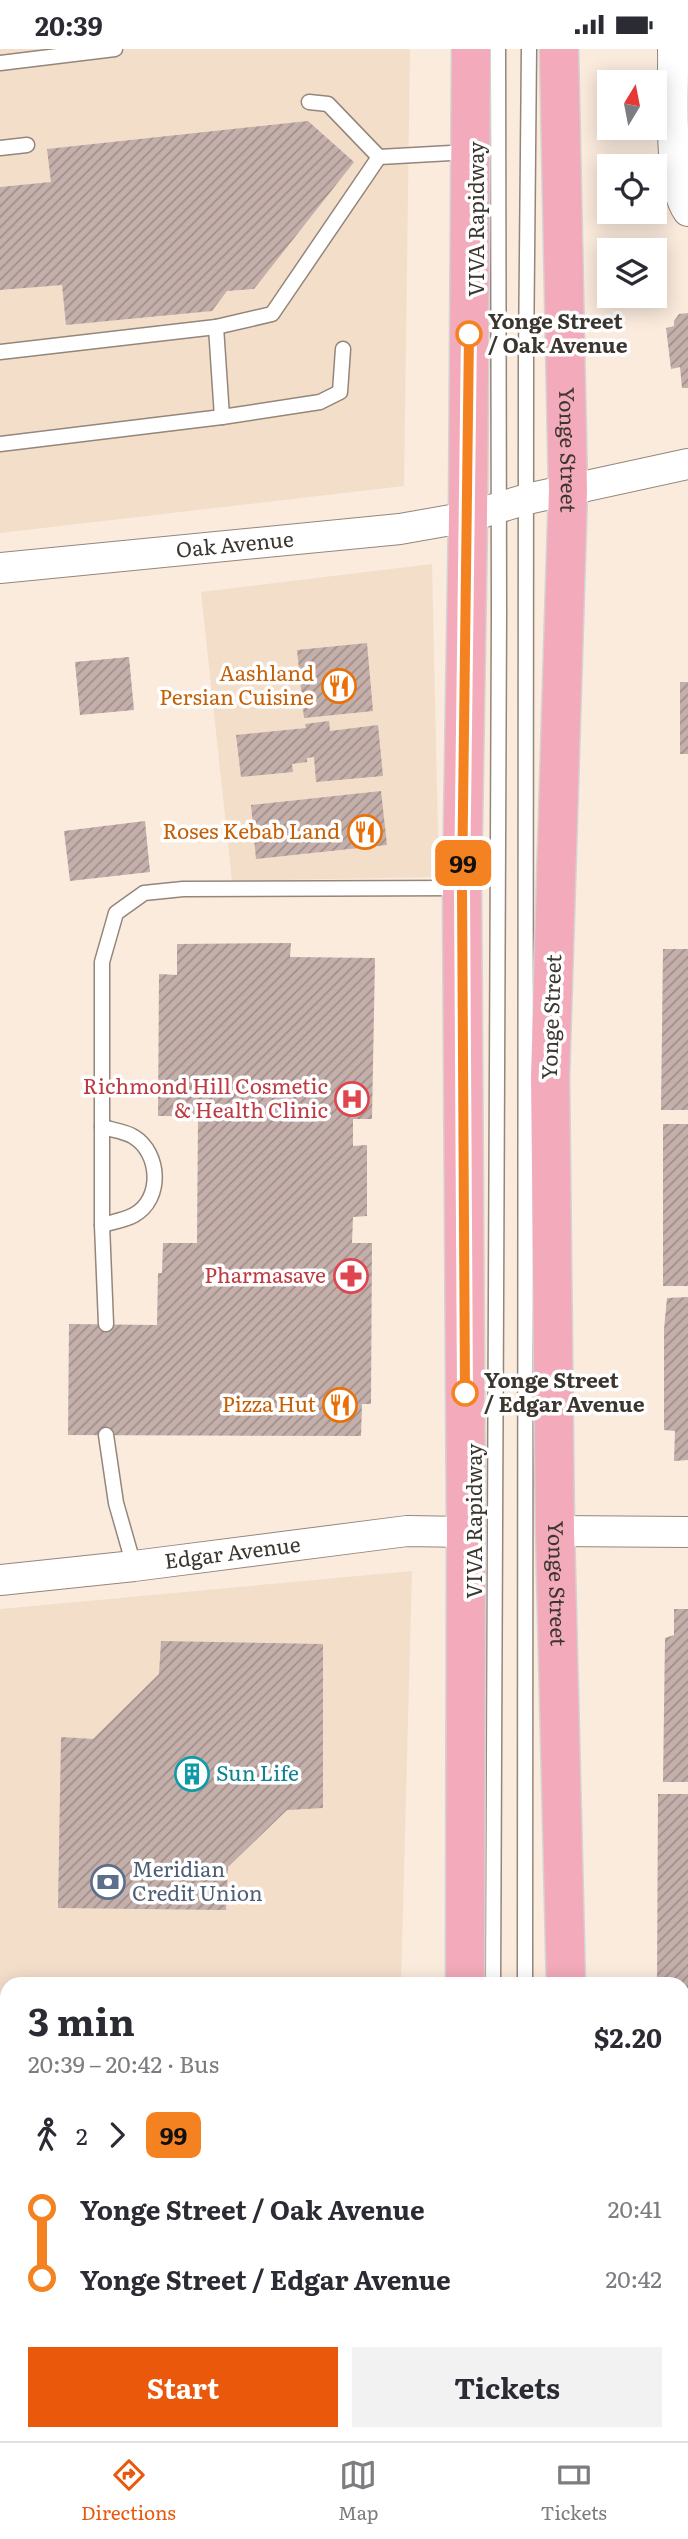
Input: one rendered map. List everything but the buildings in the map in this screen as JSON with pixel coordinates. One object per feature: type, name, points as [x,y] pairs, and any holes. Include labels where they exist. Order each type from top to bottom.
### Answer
[{"type":"main road","points":[[465,1977],[466,1532],[462,888],[483,511],[470,152],[471,49]]},
{"type":"main road","name":"Yonge Street","points":[[559,49],[568,490],[550,1077],[555,1531],[566,1977]]},
{"type":"street","points":[[673,49],[674,158],[677,181],[688,211]]},
{"type":"street","name":"Oak Avenue","points":[[0,568],[400,529],[688,464]]},
{"type":"street","name":"Edgar Avenue","points":[[0,1580],[134,1566],[407,1531],[466,1532]]},
{"type":"street","points":[[555,1531],[688,1532]]},
{"type":"lane","points":[[0,63],[115,49]]},
{"type":"lane","name":"VIVA Rapidway","points":[[493,1977],[483,511],[498,49]]},
{"type":"lane","points":[[525,1977],[529,49]]},
{"type":"lane","points":[[309,102],[328,104],[379,157],[470,152]]},
{"type":"lane","points":[[0,148],[27,145]]},
{"type":"lane","points":[[0,352],[216,327],[272,314],[379,157]]},
{"type":"lane","points":[[216,327],[222,417]]},
{"type":"lane","points":[[0,444],[222,417],[320,402],[340,392],[344,349]]},
{"type":"lane","points":[[106,1324],[102,1226],[102,962],[116,913],[144,893],[183,889],[462,888]]},
{"type":"lane","points":[[102,1127],[132,1136],[148,1149],[156,1171],[151,1197],[135,1215],[102,1226]]},
{"type":"lane","points":[[106,1435],[116,1503],[134,1566]]},
{"type":"shaded area","points":[[0,49],[410,49],[404,486],[0,533]]},
{"type":"shaded area","points":[[432,564],[439,877],[232,881],[201,592]]},
{"type":"shaded area","points":[[412,1571],[401,1977],[0,1977],[0,1609]]},
{"type":"bus line","name":"99","points":[[465,1393],[462,888],[469,334]]},
{"type":"place","name":"Yonge Street / Oak Avenue","points":[[469,334]]},
{"type":"place","name":"Aashland Persian Cuisine","points":[[339,686]]},
{"type":"place","name":"Roses Kebab Land","points":[[365,832]]},
{"type":"place","name":"Richmond Hill Cosmetic & Health Clinic","points":[[352,1099]]},
{"type":"place","name":"Pharmasave","points":[[351,1276]]},
{"type":"place","name":"Yonge Street / Edgar Avenue","points":[[465,1393]]},
{"type":"place","name":"Pizza Hut","points":[[340,1405]]},
{"type":"place","name":"Sun Life","points":[[192,1774]]},
{"type":"place","name":"Meridian Credit Union","points":[[108,1882]]}]
